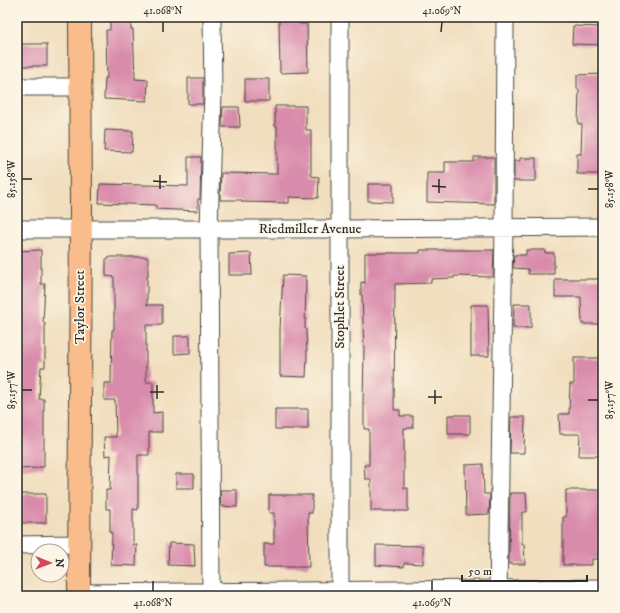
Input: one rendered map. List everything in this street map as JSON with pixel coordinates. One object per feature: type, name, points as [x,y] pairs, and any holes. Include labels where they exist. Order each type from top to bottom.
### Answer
[{"type":"main road","name":"Taylor Street","points":[[79,594],[81,230],[80,17]]},
{"type":"street","points":[[211,594],[209,229],[213,92],[212,17]]},
{"type":"street","name":"Stophlet Street","points":[[340,17],[340,593]]},
{"type":"street","points":[[498,593],[504,227],[505,17]]},
{"type":"street","points":[[17,87],[80,87]]},
{"type":"street","name":"Riedmiller Avenue","points":[[17,229],[81,230],[603,227]]},
{"type":"street","points":[[17,545],[79,544]]},
{"type":"street","points":[[79,594],[498,593],[603,588]]},
{"type":"building","points":[[110,17],[131,17],[131,29],[133,29],[135,79],[148,80],[147,101],[104,99],[105,78],[107,78],[106,30],[110,30]]},
{"type":"building","points":[[279,17],[300,17],[300,24],[307,24],[308,72],[280,73]]},
{"type":"building","points":[[573,26],[603,27],[603,45],[572,44]]},
{"type":"building","points":[[21,44],[47,44],[47,66],[21,66]]},
{"type":"building","points":[[603,74],[603,174],[577,174],[577,154],[581,154],[582,124],[578,124],[579,89],[577,89],[577,75]]},
{"type":"building","points":[[188,78],[203,78],[203,104],[188,104]]},
{"type":"building","points":[[245,79],[269,79],[269,101],[245,101]]},
{"type":"building","points":[[275,106],[306,106],[306,130],[311,130],[311,176],[319,177],[318,198],[289,197],[289,203],[220,200],[221,173],[277,174],[277,126],[275,126]]},
{"type":"building","points":[[223,107],[239,107],[240,127],[222,127]]},
{"type":"building","points":[[105,130],[133,131],[132,152],[104,151]]},
{"type":"building","points":[[188,157],[201,157],[200,199],[198,199],[198,211],[156,209],[156,205],[99,203],[100,184],[188,186]]},
{"type":"building","points":[[474,157],[494,157],[494,204],[427,202],[427,173],[445,173],[445,162],[474,162]]},
{"type":"building","points":[[520,158],[536,158],[536,181],[514,181],[514,161],[520,161]]},
{"type":"building","points":[[368,184],[393,184],[393,202],[368,201]]},
{"type":"building","points":[[41,250],[41,284],[45,284],[43,323],[45,323],[45,367],[41,367],[39,399],[44,399],[44,467],[17,469],[17,251]]},
{"type":"building","points":[[420,250],[494,250],[493,277],[454,276],[454,278],[431,279],[431,283],[395,284],[394,410],[400,410],[400,416],[413,416],[413,428],[404,428],[404,488],[408,488],[408,511],[371,511],[371,479],[365,479],[364,465],[369,465],[369,429],[364,429],[363,404],[364,349],[361,282],[365,283],[365,253],[420,253]]},
{"type":"building","points":[[526,250],[545,250],[545,253],[554,253],[554,274],[528,274],[528,269],[513,268],[514,255],[526,255]]},
{"type":"building","points":[[251,253],[252,275],[229,275],[229,254]]},
{"type":"building","points":[[109,257],[147,257],[147,305],[162,305],[162,325],[146,325],[146,382],[153,382],[153,413],[162,412],[162,432],[149,432],[149,455],[138,455],[138,510],[133,509],[133,545],[137,545],[136,566],[111,565],[112,533],[110,533],[110,509],[106,509],[106,490],[110,490],[111,455],[105,456],[104,437],[116,437],[115,400],[104,400],[104,383],[111,383],[112,330],[114,330],[114,277],[106,276],[106,259],[109,259]]},
{"type":"building","points":[[283,275],[306,276],[306,377],[280,376],[280,329]]},
{"type":"building","points":[[555,279],[603,279],[603,324],[582,324],[581,297],[555,297]]},
{"type":"building","points":[[514,304],[531,304],[531,328],[513,328]]},
{"type":"building","points":[[471,305],[488,305],[489,356],[471,356]]},
{"type":"building","points":[[174,336],[190,336],[190,353],[174,354]]},
{"type":"building","points":[[574,358],[601,358],[601,414],[603,414],[602,456],[579,456],[580,434],[560,434],[559,414],[569,414],[570,384],[574,384]]},
{"type":"building","points":[[275,409],[308,409],[308,429],[275,429]]},
{"type":"building","points":[[448,415],[470,415],[470,434],[448,434]]},
{"type":"building","points":[[511,417],[525,417],[524,453],[510,453]]},
{"type":"building","points":[[483,464],[484,494],[490,494],[489,514],[466,515],[465,465]]},
{"type":"building","points":[[176,474],[194,474],[194,488],[176,488]]},
{"type":"building","points":[[220,490],[237,490],[237,507],[221,506]]},
{"type":"building","points":[[566,490],[603,490],[603,559],[592,559],[592,565],[563,565],[563,517],[566,517]]},
{"type":"building","points":[[510,493],[526,493],[527,512],[522,512],[522,544],[524,544],[525,564],[509,564]]},
{"type":"building","points":[[17,494],[46,494],[46,523],[17,523]]},
{"type":"building","points":[[269,495],[312,495],[312,513],[308,513],[309,567],[264,567],[264,544],[274,544],[274,513],[269,513]]},
{"type":"building","points":[[169,543],[194,544],[195,566],[168,565]]},
{"type":"building","points":[[376,545],[423,546],[423,564],[404,563],[404,567],[376,565]]}]
